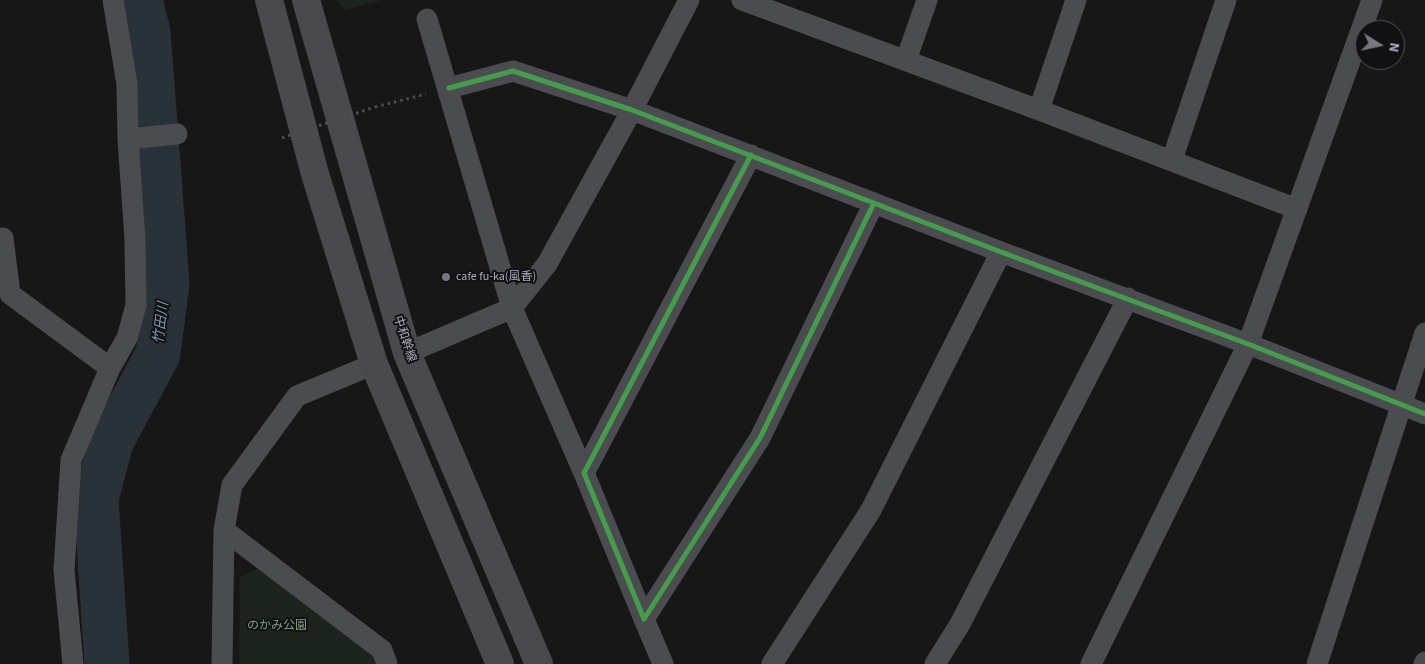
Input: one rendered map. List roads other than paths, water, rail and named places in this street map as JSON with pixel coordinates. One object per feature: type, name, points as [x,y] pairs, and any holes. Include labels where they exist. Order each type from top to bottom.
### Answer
[{"type":"main road","points":[[269,0],[315,174],[374,364],[500,664]]},
{"type":"main road","name":"中和幹線","points":[[306,0],[407,353],[539,664]]},
{"type":"street","points":[[73,664],[64,570],[71,460],[110,368],[128,338],[136,305],[135,240],[128,139],[127,84],[113,0]]},
{"type":"street","points":[[407,353],[512,308],[547,264],[632,110],[689,0]]},
{"type":"street","points":[[742,0],[1172,160],[1298,210]]},
{"type":"street","points":[[906,60],[927,0]]},
{"type":"street","points":[[1039,110],[1076,0]]},
{"type":"street","points":[[1172,160],[1226,0]]},
{"type":"street","points":[[1091,664],[1248,344],[1298,210],[1372,0]]},
{"type":"street","points":[[427,19],[512,308],[584,473],[663,664]]},
{"type":"street","points":[[448,88],[514,71],[632,110],[1001,252],[1248,344],[1425,414]]},
{"type":"street","points":[[128,139],[177,134]]},
{"type":"street","points":[[584,473],[751,155]]},
{"type":"street","points":[[644,620],[760,438],[874,203]]},
{"type":"street","points":[[3,238],[10,294],[110,368]]},
{"type":"street","points":[[772,664],[871,510],[1001,252]]},
{"type":"street","points":[[935,664],[960,624],[1128,298]]},
{"type":"street","points":[[1317,664],[1425,333]]},
{"type":"street","points":[[222,664],[224,530],[232,484],[297,396],[374,364]]},
{"type":"street","points":[[224,530],[382,650],[387,664]]},
{"type":"waterway","name":"竹田川","points":[[107,664],[96,499],[111,442],[158,354],[167,283],[148,32],[140,0]]},
{"type":"place","name":"cafe fu-ka(風香)","points":[[446,277]]},
{"type":"park label","name":"のかみ公園","points":[[277,626]]}]
